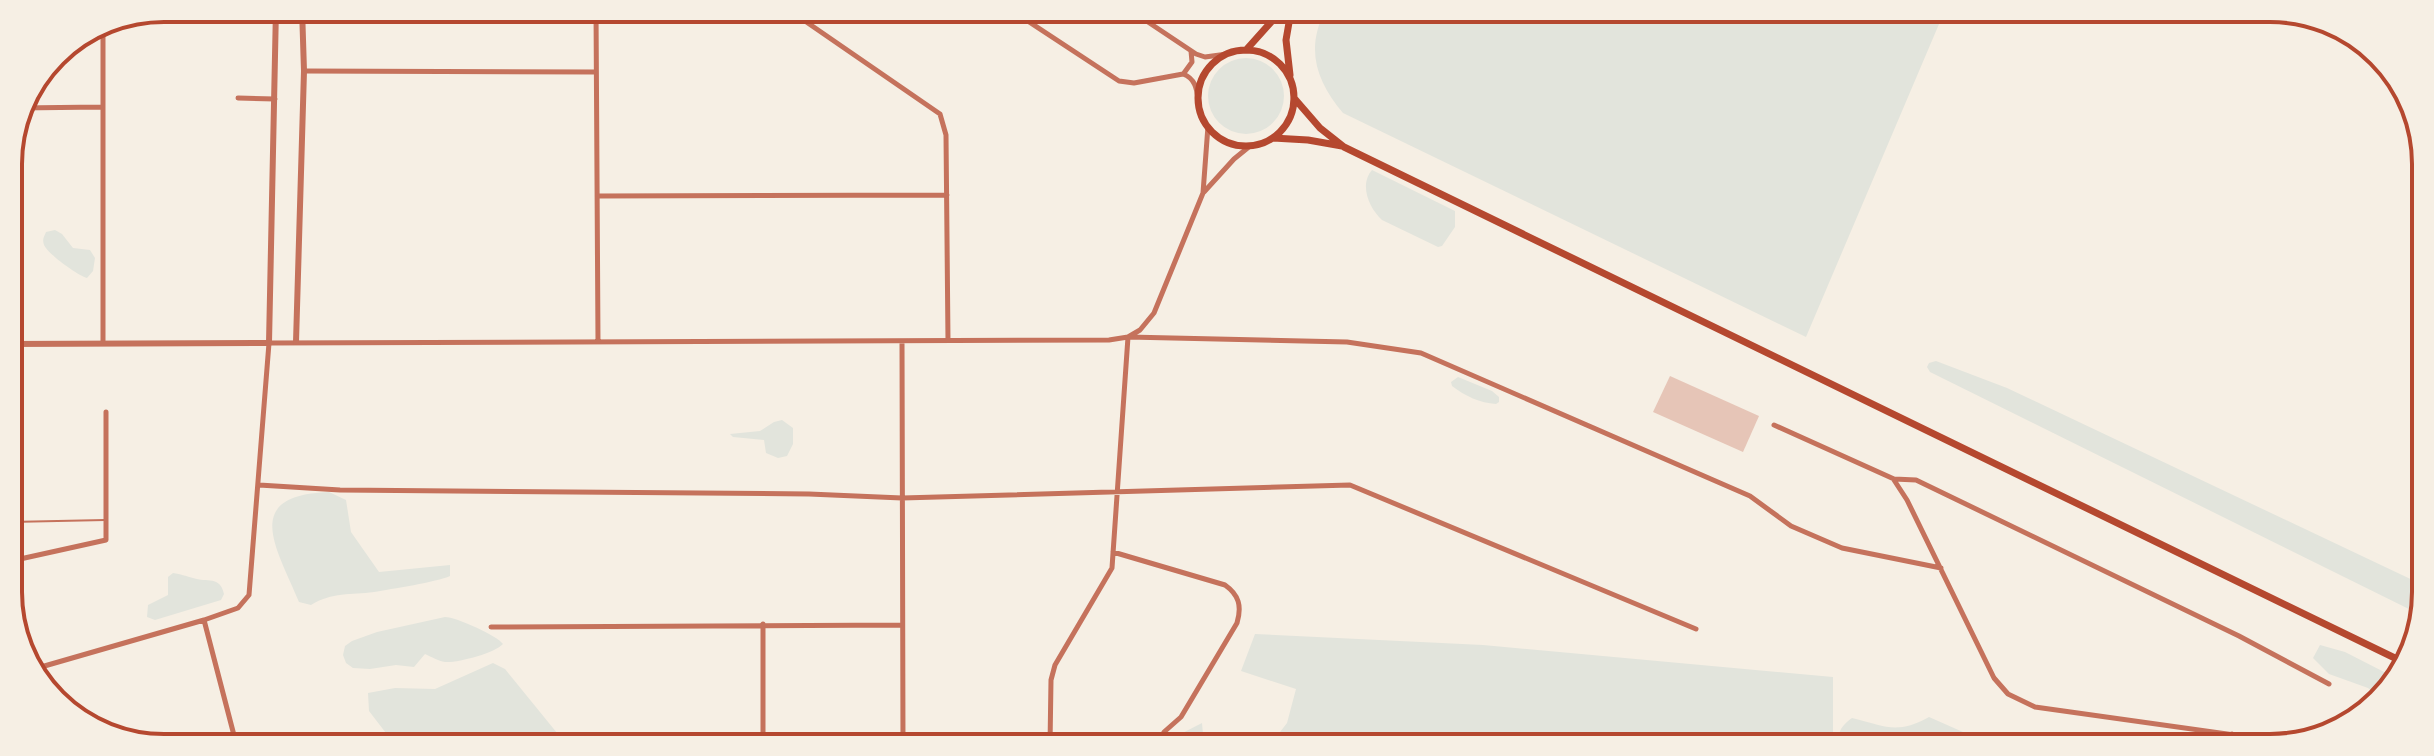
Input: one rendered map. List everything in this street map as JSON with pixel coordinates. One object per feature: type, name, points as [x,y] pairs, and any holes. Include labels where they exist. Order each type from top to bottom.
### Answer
[{"type":"main road","points":[[1246,50],[1271,22]]},
{"type":"main road","points":[[1273,138],[1289,120],[1294,98],[1286,40],[1289,22]]},
{"type":"main road","points":[[1291,81],[1286,71],[1268,55],[1246,50],[1227,54],[1210,66],[1204,75],[1198,94],[1199,105],[1208,126],[1226,141],[1250,146],[1273,138],[1308,140],[1344,147]]},
{"type":"main road","points":[[1294,98],[1320,128],[1344,147],[2395,658]]},
{"type":"street","points":[[43,666],[204,620],[238,608],[249,595],[269,343],[276,22]]},
{"type":"street","points":[[296,342],[304,71],[302,22]]},
{"type":"street","points":[[596,22],[598,342]]},
{"type":"street","points":[[806,22],[940,114],[946,135],[948,341]]},
{"type":"street","points":[[1029,22],[1119,81],[1134,83],[1183,74],[1192,62],[1191,51]]},
{"type":"street","points":[[1148,22],[1205,57],[1227,54]]},
{"type":"street","points":[[103,36],[103,343]]},
{"type":"street","points":[[304,71],[596,72]]},
{"type":"street","points":[[1183,74],[1194,81],[1199,105]]},
{"type":"street","points":[[238,98],[275,99]]},
{"type":"street","points":[[34,108],[101,107]]},
{"type":"street","points":[[1128,337],[1140,330],[1154,313],[1203,193],[1208,126]]},
{"type":"street","points":[[1203,193],[1250,146]]},
{"type":"street","points":[[599,196],[947,195]]},
{"type":"street","points":[[22,344],[1101,341],[1128,337],[1347,342],[1421,353],[1750,496],[1791,526],[1842,548],[1941,568]]},
{"type":"street","points":[[1050,734],[1051,680],[1055,665],[1112,568],[1128,337]]},
{"type":"street","points":[[902,341],[903,734]]},
{"type":"street","points":[[22,559],[106,540],[106,412]]},
{"type":"street","points":[[1774,425],[1894,479],[1916,480],[2239,636],[2329,684]]},
{"type":"street","points":[[1894,479],[1994,678],[2017,700],[2035,707],[2232,734]]},
{"type":"street","points":[[259,485],[340,490],[809,494],[902,498],[1350,485],[1696,629]]},
{"type":"street","points":[[1113,552],[1225,585],[1237,598],[1240,613],[1181,717],[1164,732]]},
{"type":"street","points":[[204,620],[234,734]]},
{"type":"street","points":[[763,624],[763,734]]},
{"type":"street","points":[[491,627],[902,625]]},
{"type":"lane","points":[[22,522],[107,520]]},
{"type":"shaded area","points":[[1320,22],[1940,22],[1806,337],[1343,113],[1326,89],[1317,65],[1315,52]]},
{"type":"shaded area","points":[[1246,58],[1261,61],[1273,69],[1281,81],[1284,96],[1281,111],[1273,123],[1261,131],[1246,134],[1231,131],[1219,123],[1211,111],[1208,96],[1211,81],[1219,69],[1231,61]]},
{"type":"shaded area","points":[[1372,170],[1455,211],[1455,227],[1442,246],[1438,247],[1377,215],[1366,189]]},
{"type":"shaded area","points":[[55,230],[73,248],[90,250],[95,258],[93,271],[87,278],[63,264],[44,245],[46,232]]},
{"type":"shaded area","points":[[1936,361],[2007,388],[2412,580],[2411,610],[1930,372],[1927,367]]},
{"type":"shaded area","points":[[1458,377],[1492,391],[1499,397],[1499,402],[1484,402],[1462,393],[1451,382]]},
{"type":"shaded area","points":[[782,420],[793,428],[793,444],[787,456],[778,458],[766,453],[764,440],[733,437],[730,434],[760,431]]},
{"type":"shaded area","points":[[329,492],[346,500],[351,532],[379,572],[450,565],[450,576],[374,592],[334,596],[311,605],[299,602],[276,545],[272,529],[274,514],[283,503],[301,495]]},
{"type":"shaded area","points":[[173,573],[216,582],[224,594],[221,600],[155,620],[147,617],[148,605],[168,595],[168,577]]},
{"type":"shaded area","points":[[445,617],[476,628],[503,644],[485,654],[451,662],[425,654],[414,667],[353,668],[346,663],[343,655],[345,646],[352,641],[377,632]]},
{"type":"shaded area","points":[[1255,634],[1483,645],[1833,677],[1833,734],[1278,734],[1287,723],[1296,689],[1241,671]]},
{"type":"shaded area","points":[[2320,645],[2345,652],[2386,673],[2371,691],[2329,674],[2313,658]]},
{"type":"shaded area","points":[[493,663],[505,669],[558,734],[387,734],[369,711],[368,693],[395,688],[435,689]]},
{"type":"shaded area","points":[[1929,717],[1968,734],[1840,734],[1852,718],[1891,727],[1918,723]]},
{"type":"shaded area","points":[[1202,723],[1203,734],[1180,734]]},
{"type":"building","points":[[1670,376],[1759,416],[1743,452],[1653,412]]}]
